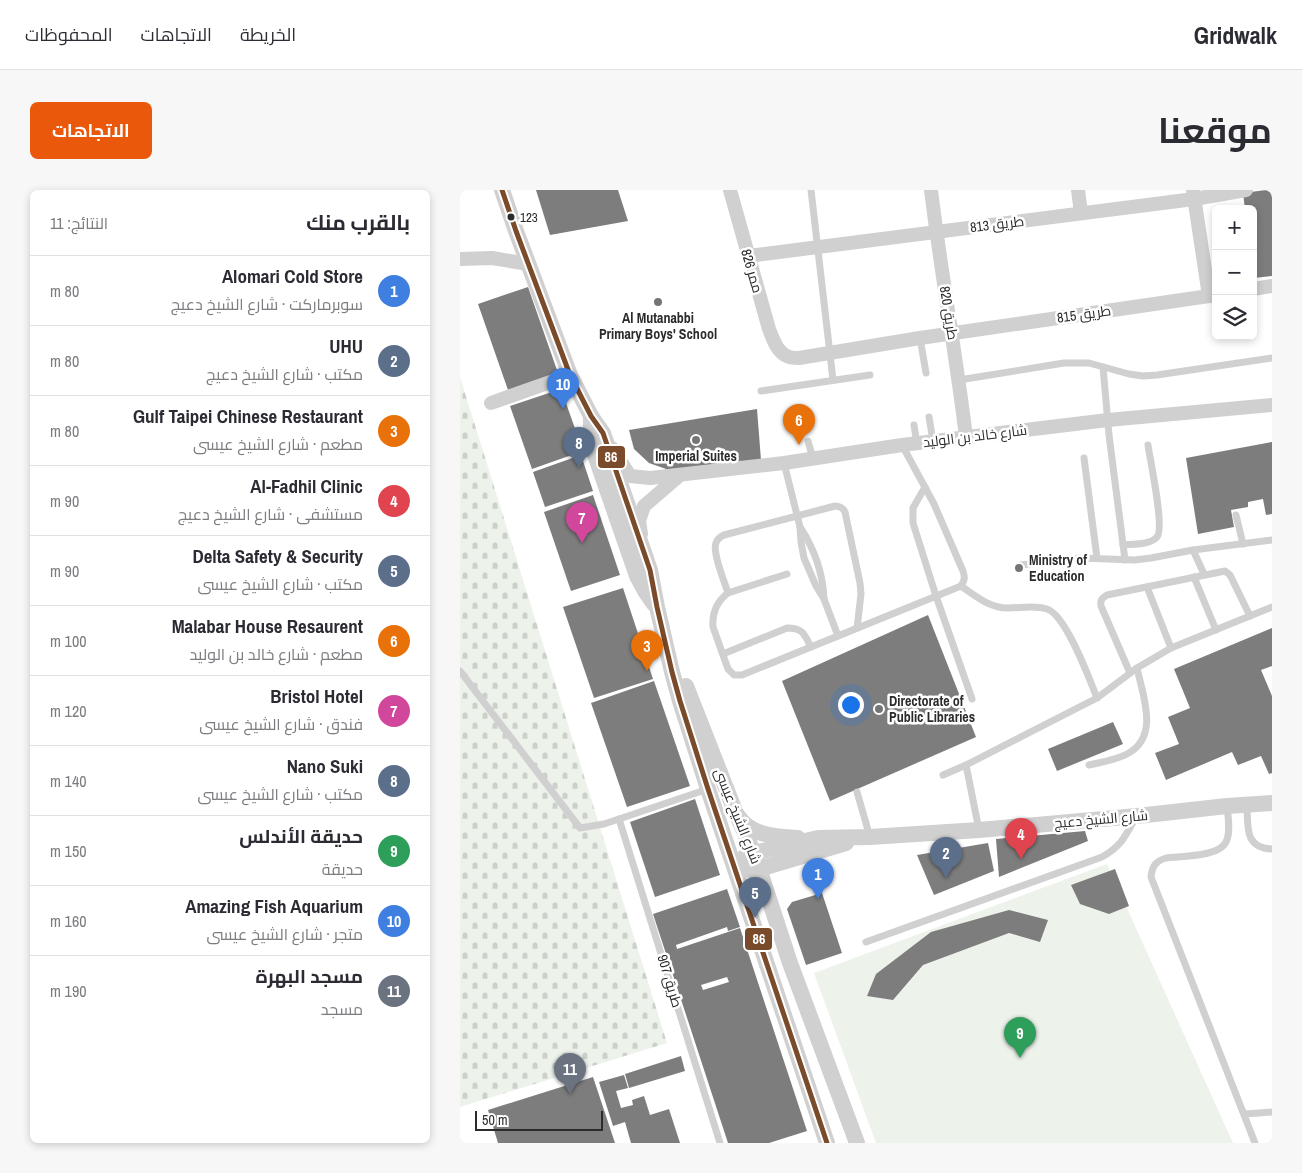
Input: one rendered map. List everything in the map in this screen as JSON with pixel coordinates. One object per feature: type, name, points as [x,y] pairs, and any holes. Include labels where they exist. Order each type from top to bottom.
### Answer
[{"type":"street","name":"شارع الشيخ عيسى","points":[[502,190],[570,375],[590,416],[602,433],[643,548],[652,578],[656,606],[674,683],[827,1143]]},
{"type":"street","name":"ممر 826","points":[[730,190],[769,329],[780,351],[787,357],[799,358],[830,353]]},
{"type":"street","name":"طريق 820","points":[[931,190],[960,380],[966,437]]},
{"type":"street","points":[[1078,190],[1081,213]]},
{"type":"street","name":"طريق 813","points":[[748,256],[1081,213],[1194,194],[1246,190]]},
{"type":"street","points":[[1194,194],[1212,295]]},
{"type":"street","points":[[460,259],[492,258],[528,264]]},
{"type":"street","points":[[1257,288],[1272,286]]},
{"type":"street","name":"طريق 815","points":[[952,333],[1212,295]]},
{"type":"street","points":[[830,353],[952,333]]},
{"type":"street","points":[[491,403],[570,375]]},
{"type":"street","name":"شارع خالد بن الوليد","points":[[602,433],[630,476],[650,478],[784,463],[902,445],[1108,420],[1272,405]]},
{"type":"street","name":"شارع الشيخ عيسى","points":[[590,416],[592,444],[600,470],[637,576],[656,606]]},
{"type":"street","points":[[643,548],[639,521],[644,506],[680,475]]},
{"type":"street","name":"شارع الشيخ عيسى","points":[[671,664],[680,673],[686,685],[735,811],[757,861],[790,963],[857,1143]]},
{"type":"street","name":"شارع الشيخ دعيج","points":[[757,861],[818,838],[870,837],[979,830],[1272,803]]},
{"type":"street","points":[[735,811],[749,827],[767,835],[818,838]]},
{"type":"street","name":"شارع الشيخ دعيج","points":[[736,865],[742,858],[757,861],[870,837]]},
{"type":"lane","points":[[811,190],[833,380]]},
{"type":"lane","points":[[920,338],[926,373]]},
{"type":"lane","points":[[960,380],[1064,362],[1089,363],[1116,372],[1143,376],[1272,358]]},
{"type":"lane","points":[[1103,367],[1109,435],[1125,560]]},
{"type":"lane","points":[[761,391],[870,375]]},
{"type":"lane","points":[[929,417],[933,441]]},
{"type":"lane","points":[[914,425],[917,444]]},
{"type":"lane","points":[[808,441],[813,459]]},
{"type":"lane","points":[[786,574],[728,594],[722,597],[715,608],[713,620],[715,633],[730,672],[734,675],[742,676],[961,586],[965,576],[963,570],[934,504],[902,445]]},
{"type":"lane","points":[[1123,545],[1150,542],[1159,535],[1157,498],[1148,445]]},
{"type":"lane","points":[[1084,458],[1097,558]]},
{"type":"lane","points":[[784,463],[796,516],[815,554],[822,576],[824,599]]},
{"type":"lane","points":[[925,487],[913,508],[913,523],[972,699]]},
{"type":"lane","points":[[728,594],[715,551],[716,541],[724,535],[835,506],[841,507],[845,512],[860,583],[861,594],[857,628]]},
{"type":"lane","points":[[1236,516],[1243,544]]},
{"type":"lane","points":[[800,527],[804,558],[809,572],[824,599],[838,636]]},
{"type":"lane","points":[[1021,565],[1068,559],[1097,558],[1125,560],[1151,558],[1193,550],[1272,540]]},
{"type":"lane","points":[[1193,550],[1204,574]]},
{"type":"lane","points":[[1130,673],[1101,606],[1100,602],[1107,595],[1223,570],[1229,573],[1250,616]]},
{"type":"lane","points":[[1194,577],[1216,630]]},
{"type":"lane","points":[[961,586],[988,604],[1006,608],[1029,607],[1047,609],[1055,614],[1067,630],[1097,698]]},
{"type":"lane","points":[[1147,587],[1171,648]]},
{"type":"lane","points":[[943,775],[1097,698],[1137,668],[1171,648],[1272,607]]},
{"type":"lane","points":[[723,654],[786,628],[795,628],[803,632],[811,647]]},
{"type":"lane","points":[[1089,765],[1128,754],[1142,740],[1148,720],[1137,668]]},
{"type":"lane","points":[[460,670],[580,828],[610,822],[708,789]]},
{"type":"lane","points":[[966,765],[979,830]]},
{"type":"lane","points":[[857,792],[870,837]]},
{"type":"lane","points":[[1247,805],[1248,828],[1251,840],[1259,847],[1272,849]]},
{"type":"lane","points":[[1227,806],[1228,837],[1224,845],[1213,852],[1160,860],[1154,864],[1151,877],[1255,1143]]},
{"type":"lane","points":[[866,942],[1102,857],[1122,843],[1137,816]]},
{"type":"lane","name":"طريق 907","points":[[619,819],[720,1143]]},
{"type":"lane","points":[[1244,1114],[1272,1112]]},
{"type":"green space","points":[[460,377],[667,1043],[460,1107]]},
{"type":"green space","points":[[1107,864],[1233,1143],[876,1143],[814,973]]},
{"type":"building","points":[[536,190],[618,190],[628,221],[550,235]]},
{"type":"building","points":[[1272,190],[1272,276],[1257,278],[1257,205],[1244,205],[1243,193]]},
{"type":"building","points":[[528,287],[558,373],[508,390],[478,304]]},
{"type":"building","points":[[561,389],[583,451],[532,469],[510,406]]},
{"type":"building","name":"Imperial Suites","points":[[757,409],[761,460],[669,470],[649,463],[634,449],[629,430]]},
{"type":"building","points":[[1272,442],[1272,514],[1266,515],[1263,499],[1248,502],[1248,507],[1231,510],[1234,527],[1198,534],[1186,458]]},
{"type":"building","points":[[581,455],[593,491],[545,507],[533,472]]},
{"type":"building","points":[[593,495],[620,575],[571,591],[544,512]]},
{"type":"building","points":[[623,588],[653,679],[594,698],[563,607]]},
{"type":"building","name":"Directorate of Public Libraries","points":[[928,615],[976,737],[830,801],[782,681]]},
{"type":"building","points":[[1272,628],[1272,666],[1261,670],[1272,696],[1272,773],[1269,774],[1261,756],[1238,765],[1232,752],[1166,780],[1155,753],[1179,744],[1168,717],[1190,708],[1174,669]]},
{"type":"building","points":[[654,681],[690,786],[627,807],[591,703]]},
{"type":"building","points":[[1113,722],[1123,744],[1057,771],[1048,749]]},
{"type":"building","points":[[695,799],[720,875],[655,897],[630,822]]},
{"type":"building","points":[[1085,831],[1088,841],[999,877],[996,839]]},
{"type":"building","points":[[988,843],[994,871],[934,895],[917,855]]},
{"type":"building","points":[[1115,869],[1129,906],[1109,914],[1080,904],[1071,885]]},
{"type":"building","points":[[727,889],[740,927],[728,931],[727,927],[676,945],[677,949],[740,928],[807,1131],[769,1143],[728,1143],[653,914]],"holes":[[[727,977],[729,982],[703,990],[701,985]]]},
{"type":"building","points":[[822,893],[842,953],[806,965],[787,909],[792,902]]},
{"type":"building","points":[[1009,910],[1048,920],[1040,942],[1009,933],[923,965],[893,1000],[867,996],[876,974],[931,932]]},
{"type":"building","points":[[681,1056],[685,1071],[629,1088],[625,1074]]},
{"type":"building","points":[[624,1075],[628,1088],[616,1091],[621,1108],[633,1105],[632,1100],[644,1096],[650,1115],[669,1109],[680,1143],[631,1143],[625,1122],[613,1126],[599,1082]]},
{"type":"building","points":[[593,1077],[615,1143],[498,1143],[488,1110]]},
{"type":"transit line","name":"86","points":[[502,190],[570,375],[591,416],[603,433],[650,570],[680,701],[827,1143]]},
{"type":"place","name":"123","points":[[511,217]]},
{"type":"place","name":"Al Mutanabbi Primary Boys' School","points":[[658,302]]},
{"type":"place","name":"Amazing Fish Aquarium","points":[[563,409]]},
{"type":"place","name":"Imperial Suites","points":[[696,440]]},
{"type":"place","name":"Malabar House Resaurent","points":[[799,445]]},
{"type":"place","name":"Nano Suki","points":[[579,468]]},
{"type":"place","name":"Bristol Hotel","points":[[582,543]]},
{"type":"place","name":"Ministry of Education","points":[[1019,568]]},
{"type":"place","name":"Gulf Taipei Chinese Restaurant","points":[[647,671]]},
{"type":"place","name":"Directorate of Public Libraries","points":[[879,709]]},
{"type":"place","name":"Al-Fadhil Clinic","points":[[1021,859]]},
{"type":"place","name":"UHU","points":[[946,878]]},
{"type":"place","name":"Alomari Cold Store","points":[[818,899]]},
{"type":"place","name":"Delta Safety & Security","points":[[755,918]]},
{"type":"place","name":"حديقة الأندلس","points":[[1020,1058]]},
{"type":"place","name":"مسجد البهرة","points":[[570,1094]]}]
